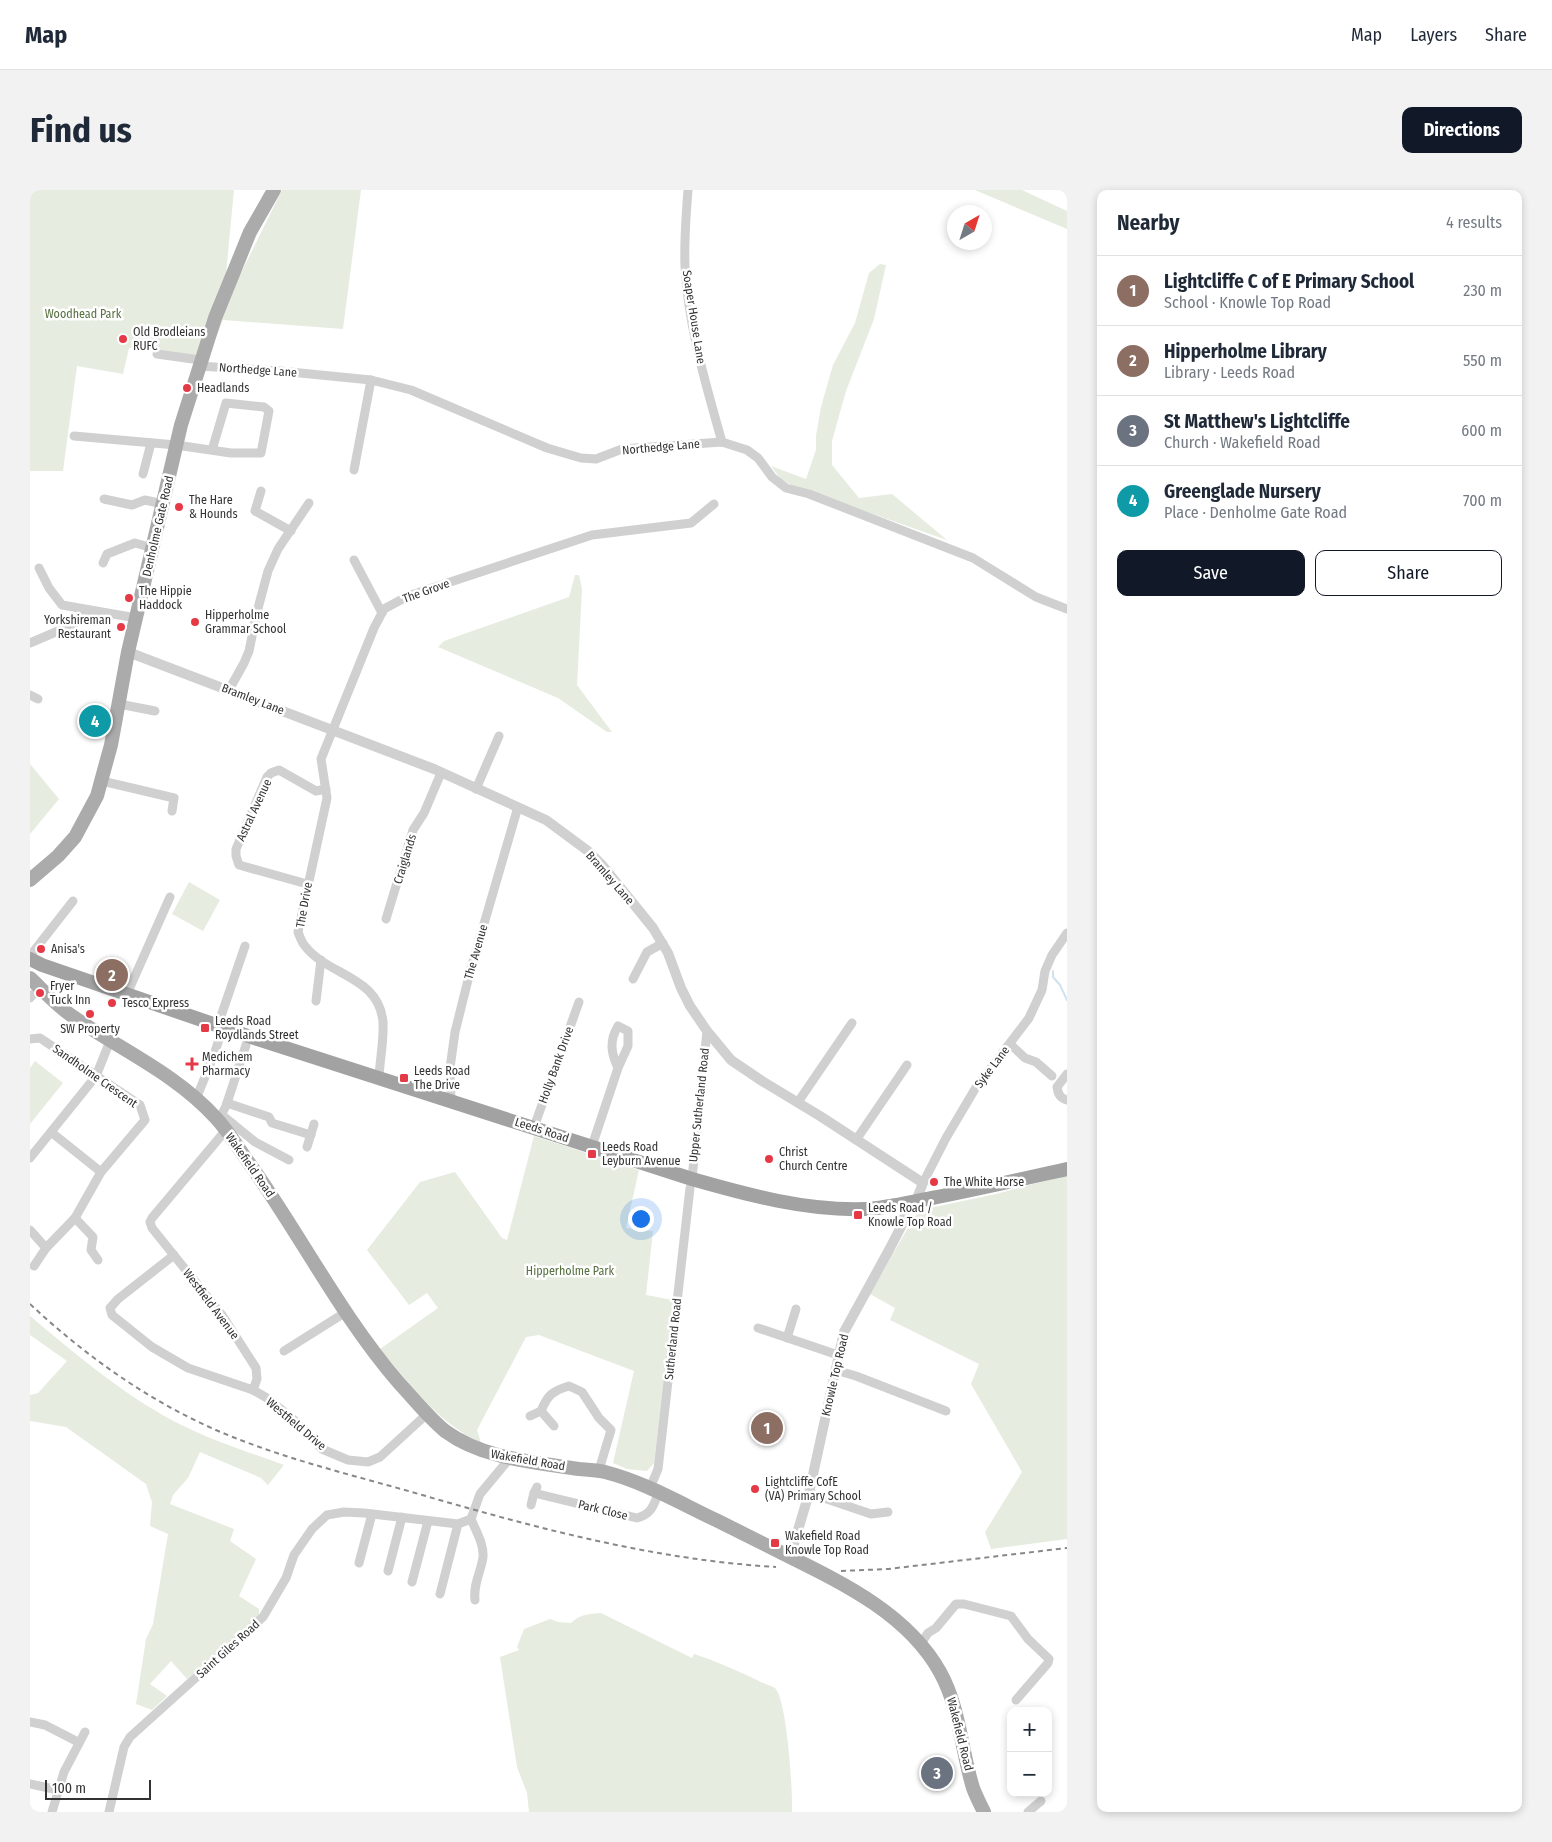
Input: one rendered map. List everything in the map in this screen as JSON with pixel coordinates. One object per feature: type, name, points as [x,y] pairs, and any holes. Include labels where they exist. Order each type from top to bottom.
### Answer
[{"type":"highway","name":"Leeds Road","points":[[30,958],[42,965],[221,1026],[592,1146],[691,1184],[780,1202],[822,1207],[865,1209],[912,1202],[1067,1169]]},
{"type":"main road","name":"Denholme Gate Road","points":[[30,880],[58,856],[75,837],[97,796],[102,781],[128,652],[162,504],[199,363],[250,232],[274,190]]},
{"type":"main road","name":"Wakefield Road","points":[[35,982],[70,1015],[159,1069],[196,1098],[222,1122],[346,1312],[379,1359],[427,1414],[444,1430],[466,1445],[492,1454],[583,1470],[599,1470],[624,1477],[655,1490],[860,1594],[899,1623],[920,1645],[940,1672],[951,1695],[973,1788],[984,1812]]},
{"type":"street","name":"Soaper House Lane","points":[[688,190],[685,266],[689,302],[697,349],[722,442]]},
{"type":"street","name":"Northedge Lane","points":[[157,354],[199,363],[371,380],[411,390],[547,448],[581,458],[596,460],[622,449],[722,442],[746,450],[758,458],[772,478],[786,488],[808,494],[974,558],[1036,597],[1067,609]]},
{"type":"street","points":[[354,470],[371,380]]},
{"type":"street","points":[[74,436],[151,442],[231,453],[261,453],[269,411],[264,406],[226,403],[212,450]]},
{"type":"street","points":[[143,474],[151,442]]},
{"type":"street","points":[[261,490],[256,511],[290,530]]},
{"type":"street","points":[[104,500],[132,505],[145,500],[162,504]]},
{"type":"street","points":[[229,690],[249,651],[268,571],[278,549],[310,504]]},
{"type":"street","name":"The Grove","points":[[334,730],[374,628],[384,609],[408,596],[592,535],[691,523],[714,504]]},
{"type":"street","points":[[103,562],[107,554],[135,543],[153,548]]},
{"type":"street","points":[[354,560],[382,613]]},
{"type":"street","points":[[39,568],[49,588],[62,605],[136,618]]},
{"type":"street","points":[[30,643],[72,625],[92,611]]},
{"type":"street","name":"Bramley Lane","points":[[128,652],[334,730],[441,773],[546,820],[588,851],[602,865],[663,943],[680,988],[707,1031],[731,1060],[923,1183]]},
{"type":"street","points":[[119,704],[155,711]]},
{"type":"street","name":"The Drive","points":[[334,730],[321,759],[327,798],[298,932],[305,946],[322,960],[362,985],[376,998],[383,1021],[379,1077]]},
{"type":"street","points":[[476,788],[499,736]]},
{"type":"street","name":"Astral Avenue","points":[[308,884],[239,865],[236,849],[267,777],[271,773],[279,770],[316,791],[326,789]]},
{"type":"street","name":"Craiglands","points":[[386,919],[414,830],[441,773]]},
{"type":"street","points":[[102,781],[174,798],[172,811]]},
{"type":"street","name":"The Avenue","points":[[451,1101],[450,1068],[455,1032],[470,972],[518,807]]},
{"type":"street","points":[[126,994],[170,898]]},
{"type":"street","points":[[30,958],[72,901]]},
{"type":"street","name":"Syke Lane","points":[[912,1202],[972,1094],[1029,1018],[1042,990],[1045,971],[1052,954],[1067,933]]},
{"type":"street","points":[[633,979],[647,952],[663,943]]},
{"type":"street","points":[[196,1098],[212,1060],[245,946]]},
{"type":"street","points":[[316,1001],[322,960]]},
{"type":"street","points":[[30,998],[35,982]]},
{"type":"street","name":"Holly Bank Drive","points":[[534,1127],[579,1002]]},
{"type":"street","points":[[798,1102],[852,1023]]},
{"type":"street","name":"Upper Sutherland Road","points":[[691,1184],[707,1031]]},
{"type":"street","name":"Sandholme Crescent","points":[[30,1039],[40,1038],[140,1105],[145,1120],[101,1172],[75,1218],[46,1248],[34,1266]]},
{"type":"street","points":[[30,1158],[96,1076],[110,1041]]},
{"type":"street","points":[[1010,1044],[1025,1058],[1036,1062],[1052,1076]]},
{"type":"street","points":[[246,1045],[222,1122],[289,1160]]},
{"type":"street","points":[[856,1140],[907,1065]]},
{"type":"street","points":[[592,1146],[618,1068]]},
{"type":"street","points":[[1067,1074],[1057,1087],[1060,1097],[1067,1100]]},
{"type":"street","points":[[227,1103],[269,1117],[272,1123],[311,1135]]},
{"type":"street","name":"Westfield Avenue","points":[[222,1122],[150,1222],[152,1228],[225,1320],[256,1368],[257,1379],[252,1390]]},
{"type":"street","points":[[307,1147],[314,1124]]},
{"type":"street","points":[[51,1132],[101,1172]]},
{"type":"street","name":"Sutherland Road","points":[[655,1490],[691,1184]]},
{"type":"street","name":"Knowle Top Road","points":[[790,1557],[809,1493],[844,1332],[893,1243],[912,1202]]},
{"type":"street","points":[[75,1218],[93,1236],[92,1250],[98,1260]]},
{"type":"street","points":[[30,1230],[46,1248]]},
{"type":"street","name":"Westfield Drive","points":[[174,1255],[118,1299],[112,1305],[110,1312],[152,1346],[188,1368],[252,1390],[267,1398],[294,1420],[322,1449],[348,1460],[368,1462],[380,1458],[427,1414]]},
{"type":"street","points":[[788,1338],[796,1308]]},
{"type":"street","points":[[284,1351],[346,1312]]},
{"type":"street","points":[[758,1328],[838,1356]]},
{"type":"street","points":[[835,1370],[946,1411]]},
{"type":"street","points":[[530,1416],[541,1410],[546,1398],[557,1390],[569,1386],[582,1392],[599,1418],[611,1430],[599,1470]]},
{"type":"street","points":[[541,1410],[554,1426]]},
{"type":"street","points":[[475,1600],[474,1591],[483,1557],[482,1543],[471,1519],[480,1494],[510,1458]]},
{"type":"street","name":"Park Close","points":[[531,1505],[535,1490],[637,1518],[646,1516],[652,1509],[655,1490]]},
{"type":"street","points":[[809,1493],[871,1514],[888,1512]]},
{"type":"street","name":"Saint Giles Road","points":[[108,1812],[124,1747],[130,1737],[263,1617],[286,1578],[294,1555],[312,1529],[326,1515],[344,1512],[458,1524],[471,1519]]},
{"type":"street","points":[[360,1563],[372,1514]]},
{"type":"street","points":[[388,1571],[402,1517]]},
{"type":"street","points":[[412,1582],[428,1521]]},
{"type":"street","points":[[440,1594],[458,1524]]},
{"type":"street","points":[[920,1645],[928,1633],[936,1628],[956,1604],[964,1604],[1011,1616],[1028,1639],[1049,1659],[1048,1663],[1016,1700]]},
{"type":"street","points":[[30,1722],[45,1725],[78,1742]]},
{"type":"street","points":[[52,1812],[64,1772],[78,1742],[85,1732]]},
{"type":"street","points":[[30,1784],[58,1790]]},
{"type":"street","points":[[1028,1812],[1041,1801]]},
{"type":"green space","name":"Old Brodleians RUFC","points":[[30,190],[234,190],[226,274],[241,273],[282,190],[361,190],[343,329],[223,320],[208,357],[129,348],[123,374],[77,366],[63,471],[30,471]]},
{"type":"green space","points":[[975,190],[1022,190],[1067,211],[1067,229]]},
{"type":"green space","points":[[880,264],[886,265],[874,319],[846,391],[832,441],[832,465],[859,498],[892,494],[947,540],[793,486],[781,479],[771,466],[806,479],[816,450],[816,436],[821,407],[833,365],[855,323],[869,273]]},
{"type":"green space","points":[[575,575],[579,575],[582,589],[577,685],[612,732],[607,732],[558,698],[438,647],[444,641],[569,597]]},
{"type":"green space","points":[[30,764],[59,799],[30,834]]},
{"type":"green space","points":[[189,882],[220,900],[203,931],[172,914]]},
{"type":"green space","points":[[35,1061],[63,1083],[30,1124],[30,1068]]},
{"type":"green space","name":"Hipperholme Park","points":[[534,1136],[639,1170],[626,1228],[653,1231],[646,1295],[673,1300],[654,1463],[647,1471],[627,1469],[613,1463],[634,1371],[539,1335],[526,1337],[477,1430],[481,1443],[451,1425],[438,1414],[380,1349],[438,1308],[427,1293],[409,1305],[367,1250],[420,1182],[455,1172],[502,1238],[507,1240]]},
{"type":"green space","points":[[1067,1175],[1067,1539],[991,1549],[985,1532],[1022,1472],[971,1384],[979,1364],[890,1320],[895,1308],[870,1294],[920,1210],[996,1194]]},
{"type":"green space","points":[[30,1316],[110,1380],[161,1414],[206,1436],[284,1465],[268,1485],[261,1478],[200,1452],[188,1478],[173,1495],[170,1504],[234,1529],[230,1541],[256,1559],[239,1596],[259,1609],[259,1617],[187,1679],[171,1661],[150,1684],[167,1696],[152,1710],[136,1704],[146,1639],[153,1624],[168,1534],[150,1526],[152,1502],[146,1484],[66,1427],[30,1421],[30,1395],[38,1393],[67,1361],[30,1335]]},
{"type":"green space","points":[[601,1613],[692,1658],[694,1654],[734,1669],[775,1688],[783,1709],[786,1727],[792,1812],[529,1812],[527,1793],[517,1767],[500,1657],[519,1650],[517,1647],[524,1629],[550,1619],[571,1623],[581,1616]]},
{"type":"waterway","points":[[1053,971],[1053,977],[1060,985],[1067,1000]]},
{"type":"railway","points":[[30,1304],[78,1346],[157,1400],[213,1429],[267,1450],[339,1472],[562,1533],[689,1558],[776,1567]]},
{"type":"railway","points":[[841,1571],[888,1569],[1067,1548]]},
{"type":"place","name":"Old Brodleians RUFC","points":[[123,339]]},
{"type":"place","name":"Headlands","points":[[187,388]]},
{"type":"place","name":"The Hare & Hounds","points":[[179,507]]},
{"type":"place","name":"The Hippie Haddock","points":[[129,598]]},
{"type":"place","name":"Hipperholme Grammar School","points":[[195,622]]},
{"type":"place","name":"Yorkshireman Restaurant","points":[[121,627]]},
{"type":"place","name":"Greenglade Nursery","points":[[95,721]]},
{"type":"place","name":"Anisa's","points":[[41,949]]},
{"type":"place","name":"Hipperholme Library","points":[[112,975]]},
{"type":"place","name":"Fryer Tuck Inn","points":[[40,993]]},
{"type":"place","name":"Tesco Express","points":[[112,1003]]},
{"type":"place","name":"SW Property","points":[[90,1014]]},
{"type":"place","name":"Leeds Road Roydlands Street","points":[[205,1028]]},
{"type":"place","name":"Medichem Pharmacy","points":[[192,1064]]},
{"type":"place","name":"Leeds Road The Drive","points":[[404,1078]]},
{"type":"place","name":"Leeds Road Leyburn Avenue","points":[[592,1154]]},
{"type":"place","name":"Christ Church Centre","points":[[769,1159]]},
{"type":"place","name":"The White Horse","points":[[934,1182]]},
{"type":"place","name":"Leeds Road / Knowle Top Road","points":[[858,1215]]},
{"type":"place","name":"Lightcliffe C of E Primary School","points":[[767,1428]]},
{"type":"place","name":"Lightcliffe CofE (VA) Primary School","points":[[755,1489]]},
{"type":"place","name":"Wakefield Road Knowle Top Road","points":[[775,1543]]},
{"type":"place","name":"St Matthew's Lightcliffe","points":[[937,1773]]},
{"type":"park label","name":"Woodhead Park","points":[[83,314]]}]
